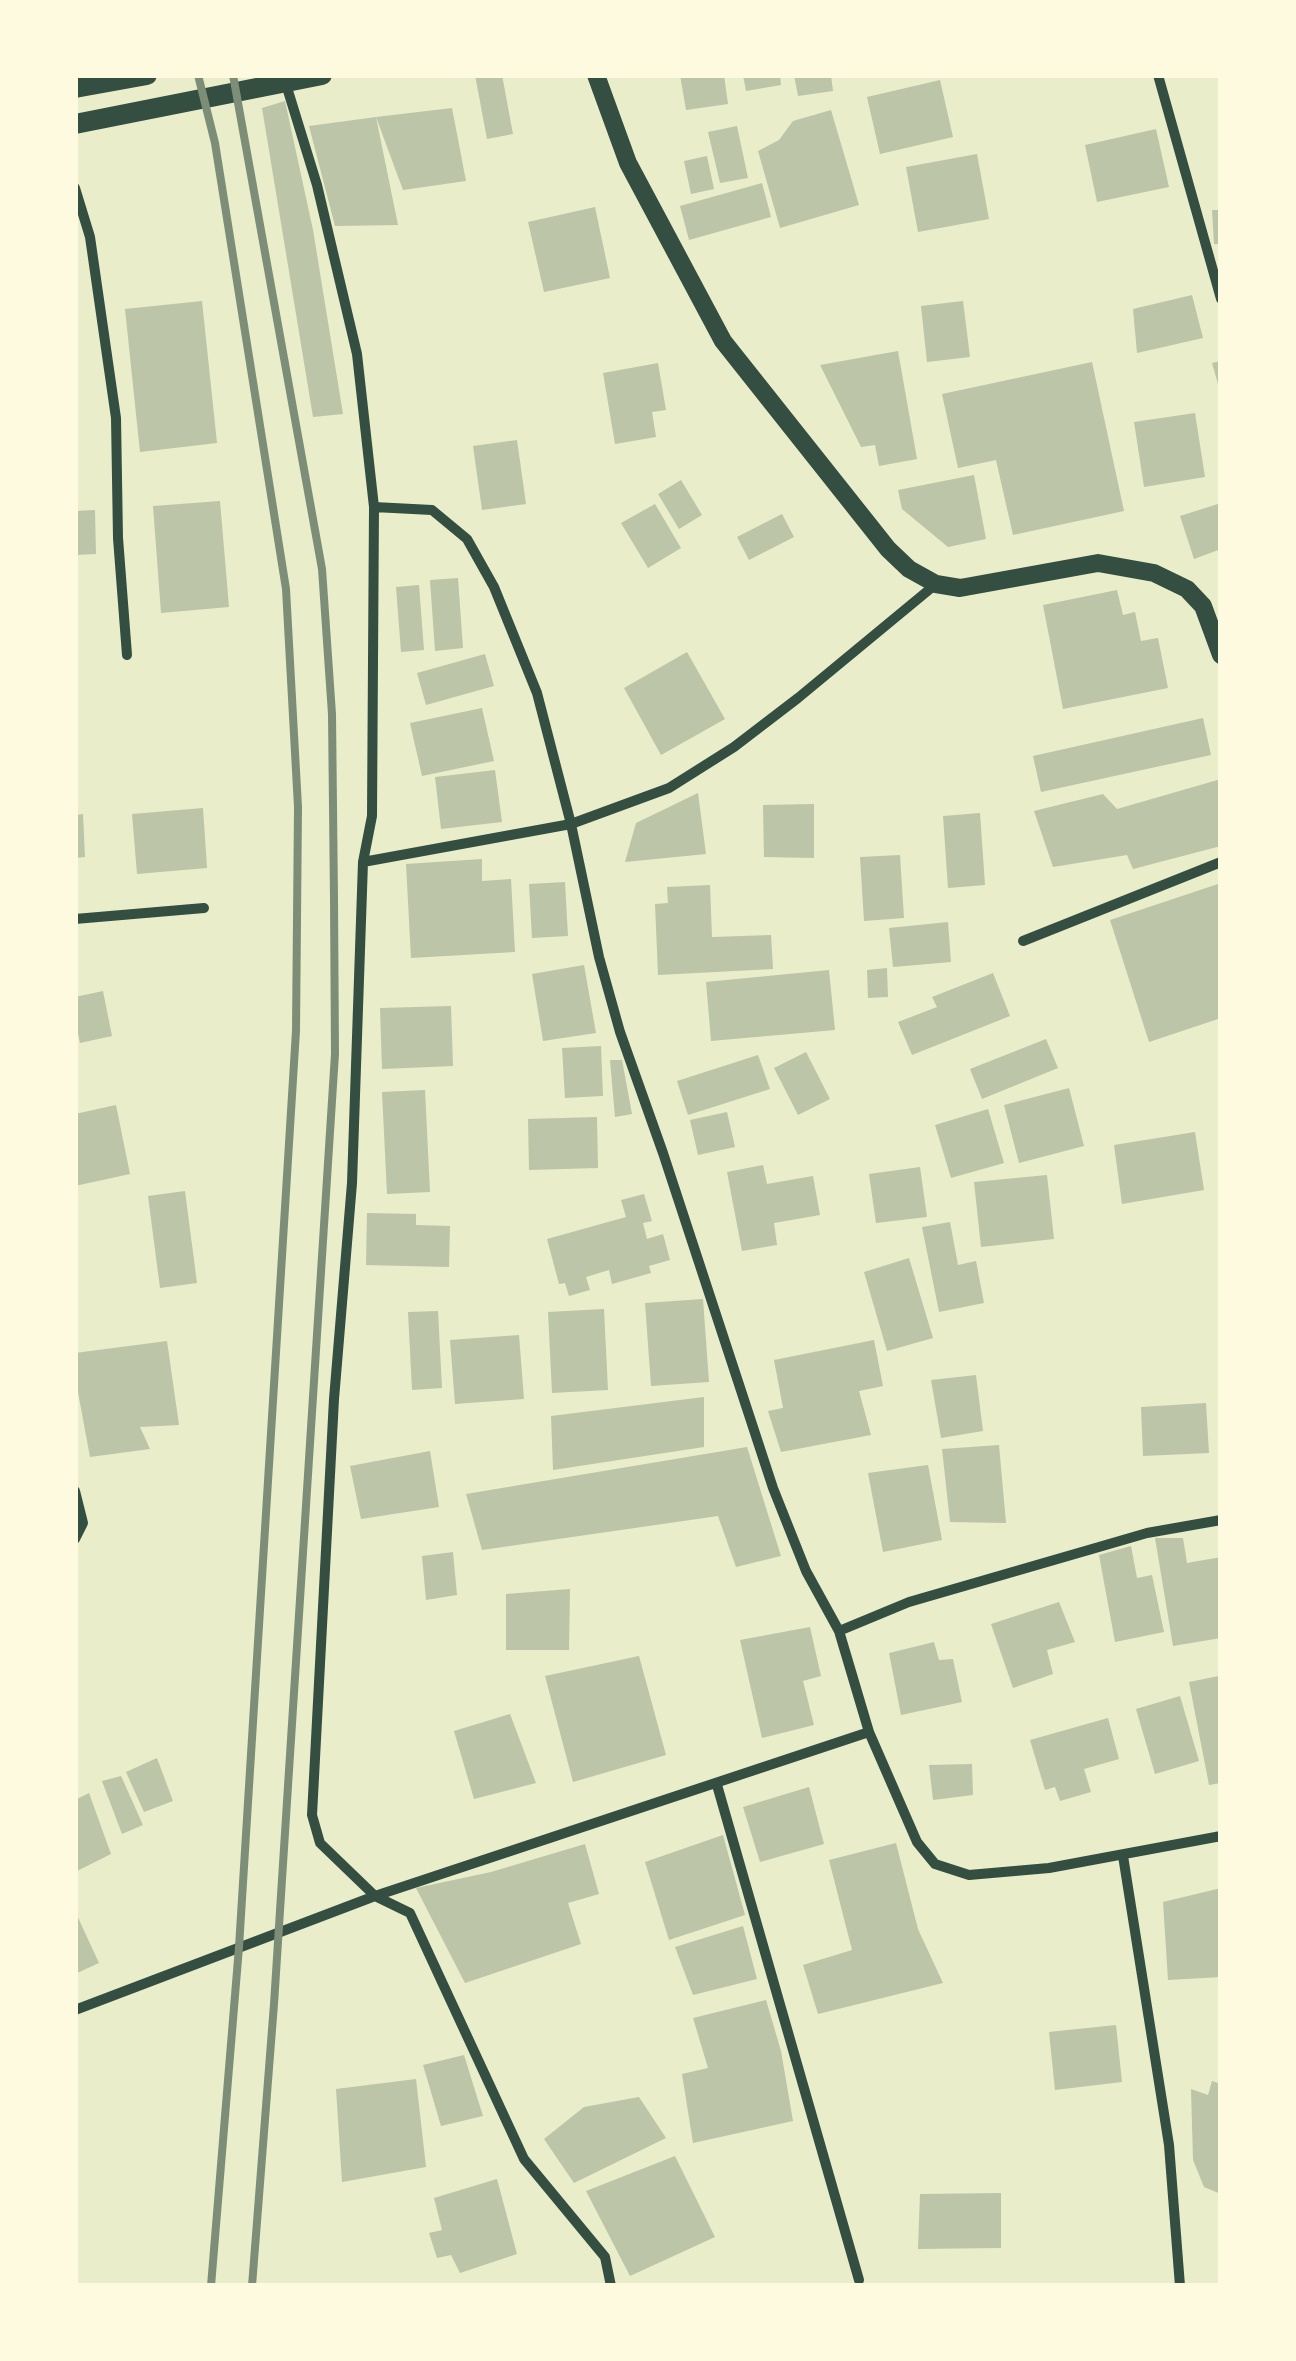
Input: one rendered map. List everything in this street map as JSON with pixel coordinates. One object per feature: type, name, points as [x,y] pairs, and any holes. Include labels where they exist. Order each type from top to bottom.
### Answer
[{"type":"main road","points":[[75,88],[147,75]]},
{"type":"main road","points":[[75,124],[250,91],[284,79],[322,75]]},
{"type":"street","points":[[596,75],[628,163],[723,342],[909,569],[936,584],[960,588],[1098,564],[1154,572],[1188,589],[1203,606],[1221,656]]},
{"type":"street","points":[[1158,75],[1221,299]]},
{"type":"street","points":[[284,79],[317,185],[357,354],[374,507],[372,816],[363,862],[352,1182],[334,1399],[312,1815],[320,1842],[375,1896],[410,1913],[524,2159],[605,2256],[611,2286]]},
{"type":"street","points":[[75,188],[90,237],[116,418],[118,538],[127,654]]},
{"type":"street","points":[[374,507],[432,510],[467,539],[494,587],[537,692],[620,1032],[664,1152],[773,1488],[806,1571],[839,1631],[870,1732],[917,1842],[936,1864],[969,1875],[1050,1868],[1221,1836]]},
{"type":"street","points":[[363,862],[571,824],[669,788],[734,747],[936,584]]},
{"type":"street","points":[[1023,941],[1221,862]]},
{"type":"street","points":[[75,919],[204,908]]},
{"type":"street","points":[[75,1491],[83,1523],[75,1539]]},
{"type":"street","points":[[839,1631],[909,1602],[1074,1554],[1147,1533],[1221,1520]]},
{"type":"street","points":[[75,2010],[375,1896],[870,1732]]},
{"type":"street","points":[[716,1785],[859,2280]]},
{"type":"street","points":[[1123,1856],[1169,2144],[1180,2286]]},
{"type":"building","points":[[475,75],[502,75],[513,134],[487,139]]},
{"type":"building","points":[[680,75],[724,75],[728,104],[686,110]]},
{"type":"building","points":[[743,75],[780,75],[781,85],[746,91]]},
{"type":"building","points":[[794,75],[831,75],[833,91],[798,96]]},
{"type":"building","points":[[940,80],[953,137],[880,154],[867,97]]},
{"type":"building","points":[[285,101],[313,230],[343,414],[313,417],[262,108]]},
{"type":"building","points":[[452,108],[466,181],[403,190],[376,117]]},
{"type":"building","points":[[831,110],[859,205],[780,228],[758,151],[779,140],[793,121]]},
{"type":"building","points":[[376,117],[398,225],[335,226],[309,126]]},
{"type":"building","points":[[737,126],[748,178],[720,183],[708,132]]},
{"type":"building","points":[[1156,129],[1169,187],[1097,202],[1085,145]]},
{"type":"building","points":[[977,154],[989,219],[918,232],[906,167]]},
{"type":"building","points":[[707,156],[714,189],[691,194],[684,161]]},
{"type":"building","points":[[762,183],[771,217],[689,240],[680,206]]},
{"type":"building","points":[[595,207],[610,278],[544,292],[528,222]]},
{"type":"building","points":[[1212,210],[1221,210],[1221,244],[1214,244]]},
{"type":"building","points":[[1192,295],[1203,338],[1137,353],[1133,309]]},
{"type":"building","points":[[202,301],[217,443],[140,452],[125,309]]},
{"type":"building","points":[[963,301],[970,357],[927,362],[921,306]]},
{"type":"building","points":[[898,351],[917,459],[879,466],[875,445],[861,447],[820,365]]},
{"type":"building","points":[[1221,361],[1221,391],[1220,391],[1212,363]]},
{"type":"building","points":[[1092,362],[1124,511],[1013,535],[996,460],[958,468],[942,394]]},
{"type":"building","points":[[658,363],[666,410],[652,412],[656,437],[615,444],[603,373]]},
{"type":"building","points":[[1195,413],[1205,477],[1144,487],[1134,422]]},
{"type":"building","points":[[517,440],[526,504],[482,510],[473,446]]},
{"type":"building","points":[[974,475],[986,539],[948,547],[902,509],[898,490]]},
{"type":"building","points":[[681,480],[702,515],[679,529],[658,494]]},
{"type":"building","points":[[220,501],[229,607],[161,613],[153,506]]},
{"type":"building","points":[[1221,503],[1221,549],[1194,559],[1180,516]]},
{"type":"building","points":[[655,504],[681,548],[648,568],[621,523]]},
{"type":"building","points":[[95,510],[96,554],[75,555],[75,511]]},
{"type":"building","points":[[782,514],[794,537],[749,560],[737,537]]},
{"type":"building","points":[[458,578],[463,648],[435,651],[430,580]]},
{"type":"building","points":[[419,585],[424,650],[401,652],[396,587]]},
{"type":"building","points":[[1117,590],[1123,615],[1135,612],[1141,641],[1158,638],[1168,688],[1063,709],[1043,605]]},
{"type":"building","points":[[687,652],[725,719],[661,755],[624,688]]},
{"type":"building","points":[[485,654],[494,686],[426,705],[417,673]]},
{"type":"building","points":[[482,708],[494,761],[422,776],[410,723]]},
{"type":"building","points":[[1203,718],[1211,755],[1041,792],[1033,756]]},
{"type":"building","points":[[495,770],[502,822],[441,829],[435,777]]},
{"type":"building","points":[[1221,779],[1221,846],[1133,869],[1127,855],[1053,867],[1034,811],[1103,794],[1117,809]]},
{"type":"building","points":[[698,793],[706,854],[625,862],[636,823]]},
{"type":"building","points":[[814,804],[814,858],[764,857],[763,805]]},
{"type":"building","points":[[203,808],[207,868],[137,874],[132,814]]},
{"type":"building","points":[[980,813],[985,885],[948,888],[943,816]]},
{"type":"building","points":[[83,814],[85,857],[75,858],[75,815]]},
{"type":"building","points":[[900,855],[904,918],[864,921],[860,857]]},
{"type":"building","points":[[482,859],[482,881],[511,879],[515,952],[411,958],[406,864]]},
{"type":"building","points":[[565,882],[568,936],[532,938],[529,884]]},
{"type":"building","points":[[1221,883],[1221,1018],[1149,1042],[1110,920]]},
{"type":"building","points":[[710,885],[712,937],[771,935],[773,969],[658,975],[655,904],[668,903],[667,887]]},
{"type":"building","points":[[948,922],[951,962],[893,967],[889,928]]},
{"type":"building","points":[[584,965],[596,1033],[543,1041],[532,974]]},
{"type":"building","points":[[887,968],[888,997],[868,998],[867,970]]},
{"type":"building","points":[[829,970],[835,1030],[711,1041],[706,982]]},
{"type":"building","points":[[993,973],[1010,1016],[912,1055],[898,1022],[937,1007],[932,997]]},
{"type":"building","points":[[103,991],[112,1036],[80,1043],[75,997]]},
{"type":"building","points":[[451,1006],[453,1066],[382,1069],[380,1008]]},
{"type":"building","points":[[1046,1039],[1058,1068],[982,1099],[970,1069]]},
{"type":"building","points":[[601,1046],[603,1096],[565,1098],[562,1048]]},
{"type":"building","points":[[806,1052],[830,1099],[798,1115],[774,1068]]},
{"type":"building","points":[[758,1055],[770,1089],[688,1115],[677,1081]]},
{"type":"building","points":[[610,1060],[622,1060],[632,1114],[615,1117]]},
{"type":"building","points":[[1069,1088],[1084,1146],[1019,1163],[1004,1105]]},
{"type":"building","points":[[425,1090],[430,1192],[387,1194],[382,1092]]},
{"type":"building","points":[[116,1105],[130,1174],[75,1186],[75,1114]]},
{"type":"building","points":[[988,1109],[1004,1163],[951,1178],[935,1125]]},
{"type":"building","points":[[727,1112],[735,1147],[698,1155],[690,1120]]},
{"type":"building","points":[[597,1117],[598,1168],[529,1170],[528,1119]]},
{"type":"building","points":[[1195,1132],[1204,1190],[1122,1204],[1114,1145]]},
{"type":"building","points":[[763,1165],[767,1184],[813,1176],[820,1215],[774,1223],[777,1245],[742,1251],[727,1172]]},
{"type":"building","points":[[920,1167],[927,1217],[876,1223],[869,1174]]},
{"type":"building","points":[[1047,1175],[1054,1239],[981,1247],[974,1182]]},
{"type":"building","points":[[185,1191],[197,1283],[160,1288],[148,1196]]},
{"type":"building","points":[[644,1194],[652,1221],[643,1223],[647,1239],[663,1234],[670,1260],[649,1266],[651,1273],[612,1284],[609,1270],[586,1277],[590,1290],[569,1296],[565,1283],[559,1284],[547,1239],[626,1217],[621,1200]]},
{"type":"building","points":[[367,1213],[416,1214],[416,1225],[450,1226],[449,1267],[366,1265]]},
{"type":"building","points":[[950,1222],[958,1265],[976,1261],[984,1303],[939,1312],[922,1227]]},
{"type":"building","points":[[909,1258],[933,1338],[887,1351],[864,1272]]},
{"type":"building","points":[[703,1299],[709,1382],[651,1386],[645,1303]]},
{"type":"building","points":[[604,1309],[608,1390],[552,1393],[548,1312]]},
{"type":"building","points":[[438,1311],[442,1388],[412,1390],[408,1312]]},
{"type":"building","points":[[519,1335],[524,1399],[455,1404],[450,1340]]},
{"type":"building","points":[[874,1340],[883,1386],[859,1391],[871,1435],[781,1452],[768,1411],[783,1408],[774,1360]]},
{"type":"building","points":[[167,1341],[179,1425],[140,1427],[150,1449],[90,1457],[75,1376],[75,1353]]},
{"type":"building","points":[[976,1375],[983,1431],[941,1438],[931,1380]]},
{"type":"building","points":[[704,1397],[704,1447],[553,1470],[551,1416]]},
{"type":"building","points":[[1206,1403],[1209,1453],[1143,1456],[1141,1407]]},
{"type":"building","points":[[999,1445],[1006,1523],[950,1522],[942,1449]]},
{"type":"building","points":[[747,1447],[781,1556],[736,1567],[718,1516],[482,1550],[466,1494]]},
{"type":"building","points":[[430,1451],[439,1507],[361,1519],[350,1466]]},
{"type":"building","points":[[928,1465],[942,1540],[883,1552],[868,1473]]},
{"type":"building","points":[[1155,1538],[1183,1538],[1187,1563],[1221,1557],[1221,1638],[1173,1646]]},
{"type":"building","points":[[1131,1546],[1137,1578],[1152,1575],[1164,1632],[1115,1642],[1099,1555]]},
{"type":"building","points":[[453,1552],[457,1595],[426,1600],[422,1556]]},
{"type":"building","points":[[570,1589],[569,1650],[506,1650],[506,1594]]},
{"type":"building","points":[[1059,1602],[1075,1642],[1047,1650],[1053,1674],[1013,1688],[991,1624]]},
{"type":"building","points":[[810,1627],[821,1676],[803,1681],[814,1725],[762,1738],[740,1640]]},
{"type":"building","points":[[934,1642],[939,1660],[953,1659],[962,1702],[901,1715],[889,1653]]},
{"type":"building","points":[[639,1656],[666,1755],[573,1782],[545,1676]]},
{"type":"building","points":[[1219,1676],[1221,1783],[1209,1785],[1189,1682]]},
{"type":"building","points":[[1180,1696],[1199,1761],[1155,1774],[1136,1709]]},
{"type":"building","points":[[510,1714],[536,1783],[474,1799],[454,1731]]},
{"type":"building","points":[[1108,1718],[1119,1759],[1084,1769],[1091,1792],[1060,1801],[1055,1787],[1045,1790],[1030,1740]]},
{"type":"building","points":[[157,1758],[173,1801],[144,1812],[126,1772]]},
{"type":"building","points":[[972,1764],[973,1795],[933,1800],[929,1765]]},
{"type":"building","points":[[121,1776],[143,1825],[122,1834],[102,1781]]},
{"type":"building","points":[[809,1787],[824,1844],[760,1862],[743,1807]]},
{"type":"building","points":[[89,1793],[111,1854],[75,1872],[75,1800]]},
{"type":"building","points":[[723,1835],[745,1915],[669,1940],[645,1862]]},
{"type":"building","points":[[896,1843],[918,1929],[943,1983],[818,2014],[803,1965],[852,1950],[829,1860]]},
{"type":"building","points":[[585,1844],[599,1894],[568,1903],[581,1944],[465,1983],[416,1888],[491,1872]]},
{"type":"building","points":[[1221,1888],[1221,1977],[1168,1980],[1163,1902]]},
{"type":"building","points":[[75,1911],[99,1963],[75,1974]]},
{"type":"building","points":[[743,1926],[757,1979],[693,1995],[675,1947]]},
{"type":"building","points":[[766,2000],[781,2051],[793,2121],[693,2143],[682,2074],[708,2068],[693,2018]]},
{"type":"building","points":[[1116,2025],[1122,2082],[1055,2090],[1049,2032]]},
{"type":"building","points":[[464,2055],[483,2116],[441,2126],[423,2065]]},
{"type":"building","points":[[416,2079],[426,2167],[342,2182],[336,2089]]},
{"type":"building","points":[[1212,2081],[1221,2084],[1221,2194],[1204,2187],[1193,2160],[1191,2089],[1208,2095]]},
{"type":"building","points":[[639,2097],[666,2138],[574,2183],[544,2139],[584,2107]]},
{"type":"building","points":[[675,2156],[715,2237],[630,2276],[586,2191]]},
{"type":"building","points":[[497,2179],[517,2254],[460,2273],[451,2255],[437,2258],[429,2233],[442,2230],[434,2198]]},
{"type":"building","points":[[1001,2193],[1001,2248],[918,2249],[920,2194]]},
{"type":"railway","points":[[198,75],[215,143],[286,589],[298,807],[296,1031],[239,1947],[211,2286]]},
{"type":"railway","points":[[233,75],[322,569],[332,714],[334,899],[335,1054],[252,2286]]}]
